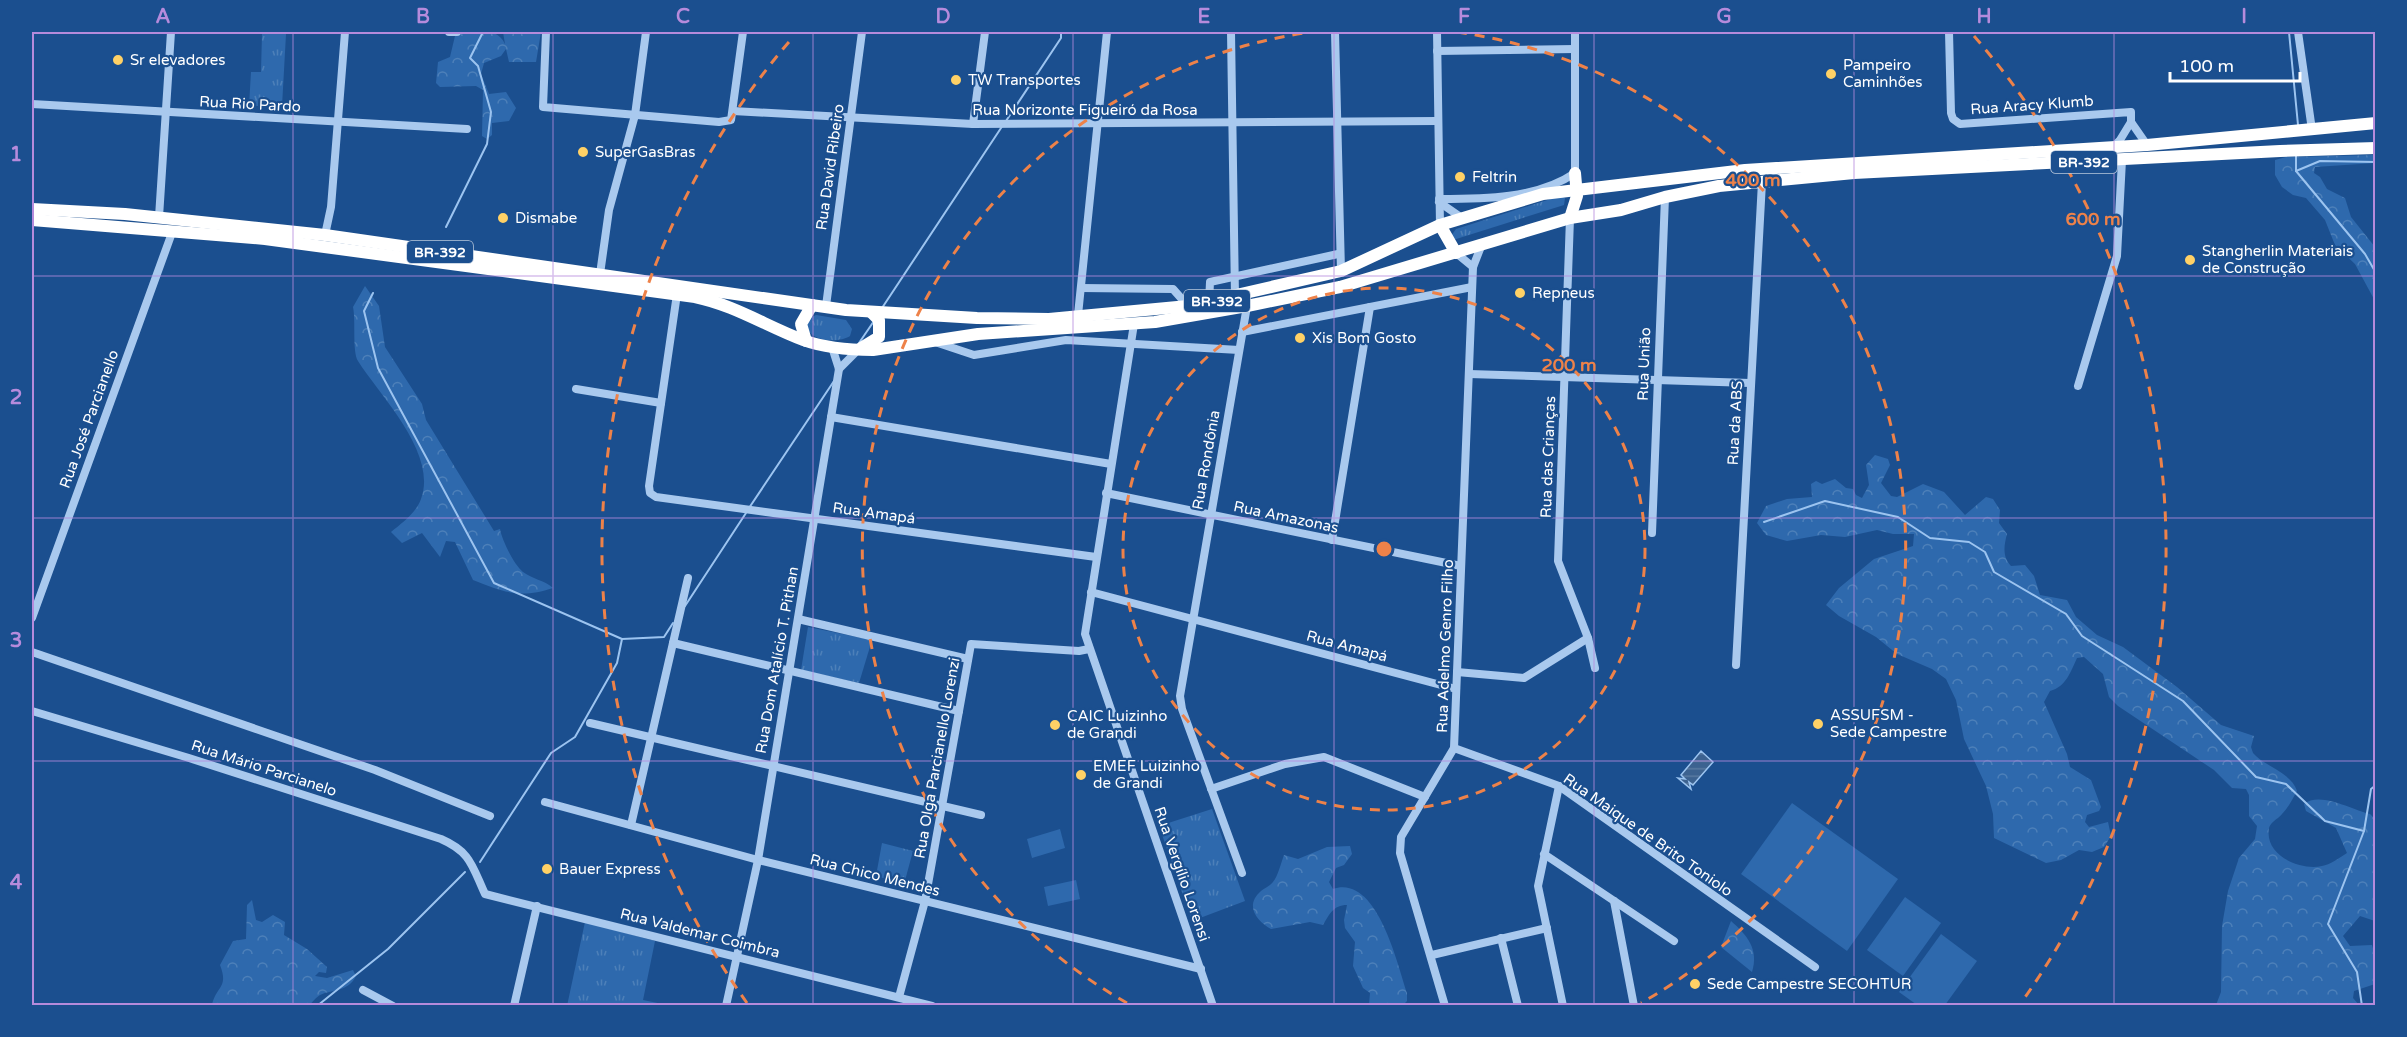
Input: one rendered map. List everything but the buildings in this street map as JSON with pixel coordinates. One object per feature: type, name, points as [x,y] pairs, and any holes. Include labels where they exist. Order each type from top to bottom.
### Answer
[{"type":"highway","name":"BR-392","points":[[32,209],[159,217],[325,235],[871,312],[977,318],[1049,319],[1209,303],[1341,271],[1440,225],[1514,202],[1562,192],[1576,182],[1594,189],[1745,170],[2112,148],[2376,123]]},
{"type":"highway","name":"BR-392","points":[[32,220],[173,230],[352,249],[677,294],[719,302],[806,341],[858,350],[873,350],[956,337],[1134,324],[1247,306],[1340,287],[1566,219],[1621,210],[1665,197],[1719,186],[1854,173],[2376,148]]},
{"type":"highway","points":[[1574,205],[1571,197],[1562,192],[1576,182]]},
{"type":"highway","points":[[1566,219],[1574,205],[1576,182]]},
{"type":"highway","points":[[1440,225],[1456,253]]},
{"type":"highway","points":[[806,341],[801,324],[812,305]]},
{"type":"highway","points":[[858,350],[879,337],[879,320],[871,312]]},
{"type":"street","points":[[159,217],[171,32]]},
{"type":"street","points":[[325,235],[331,207],[345,32]]},
{"type":"street","points":[[449,32],[457,32]]},
{"type":"street","name":"Rua Norizonte Figueiró da Rosa","points":[[546,32],[543,107],[719,122],[732,115],[973,124],[1438,121]]},
{"type":"street","points":[[600,274],[609,210],[635,115],[646,32]]},
{"type":"street","points":[[732,115],[743,32]]},
{"type":"street","name":"Rua David Ribeiro","points":[[826,306],[862,32]]},
{"type":"street","points":[[973,124],[985,32]]},
{"type":"street","points":[[1078,315],[1107,32]]},
{"type":"street","points":[[1231,32],[1235,297]]},
{"type":"street","points":[[1335,32],[1338,254],[1341,271]]},
{"type":"street","points":[[1437,32],[1440,225]]},
{"type":"street","points":[[1439,201],[1483,199],[1519,194],[1564,180],[1576,182],[1575,32]]},
{"type":"street","name":"Rua Aracy Klumb","points":[[1949,32],[1951,113],[1953,119],[1960,124],[2131,112],[2131,122]]},
{"type":"street","points":[[2298,32],[2312,130]]},
{"type":"street","points":[[1437,51],[1575,49]]},
{"type":"street","name":"Rua Rio Pardo","points":[[32,104],[467,129]]},
{"type":"street","points":[[2112,148],[2131,122],[2147,145]]},
{"type":"street","points":[[2078,386],[2117,256],[2122,160]]},
{"type":"street","name":"Rua da ABS","points":[[1736,665],[1762,182]]},
{"type":"street","name":"Rua União","points":[[1652,533],[1665,197]]},
{"type":"street","points":[[1439,201],[1462,218]]},
{"type":"street","name":"Rua das Crianças","points":[[1566,219],[1568,234],[1565,377],[1558,561],[1588,639],[1595,668]]},
{"type":"street","name":"Rua José Parcianello","points":[[32,618],[173,230]]},
{"type":"street","name":"Rua Adelmo Genro Filho","points":[[1445,1005],[1400,853],[1401,837],[1454,748],[1473,267],[1480,245],[1485,242]]},
{"type":"street","points":[[1456,253],[1473,267]]},
{"type":"street","points":[[1209,303],[1210,282],[1338,254]]},
{"type":"street","points":[[1242,332],[1472,287]]},
{"type":"street","points":[[1081,288],[1173,289],[1188,306]]},
{"type":"street","points":[[576,389],[661,403],[677,294]]},
{"type":"street","name":"Rua Rondônia","points":[[1242,873],[1182,709],[1180,696],[1247,306]]},
{"type":"street","points":[[1332,540],[1370,307]]},
{"type":"street","points":[[1089,649],[1085,634],[1134,324]]},
{"type":"street","points":[[956,337],[964,354]]},
{"type":"street","points":[[929,340],[964,354],[995,354],[1066,340],[1239,350]]},
{"type":"street","points":[[832,346],[839,369],[858,350]]},
{"type":"street","name":"Rua Dom Atalício T. Pithan","points":[[726,1005],[758,860],[839,369]]},
{"type":"street","points":[[1469,374],[1750,383]]},
{"type":"street","name":"Rua Amapá","points":[[661,403],[650,493],[656,497],[1096,557]]},
{"type":"street","points":[[831,417],[1111,464]]},
{"type":"street","name":"Rua Amazonas","points":[[1106,493],[1461,566]]},
{"type":"street","points":[[632,825],[688,579]]},
{"type":"street","name":"Rua Amapá","points":[[1091,592],[1456,689]]},
{"type":"street","points":[[798,619],[968,659]]},
{"type":"street","points":[[1457,672],[1524,678],[1588,639]]},
{"type":"street","points":[[673,643],[959,711]]},
{"type":"street","name":"Rua Olga Parcianello Lorenzi","points":[[899,997],[925,901],[971,644],[1079,651],[1089,649]]},
{"type":"street","name":"Rua Vergílio Lorensi","points":[[1089,649],[1095,658],[1213,1005]]},
{"type":"street","points":[[32,652],[375,770],[490,816]]},
{"type":"street","name":"Rua Mário Parcianelo","points":[[32,711],[189,758],[441,839],[459,847],[474,871]]},
{"type":"street","points":[[591,723],[981,815]]},
{"type":"street","name":"Rua Maique de Brito Toniolo","points":[[1454,748],[1559,786],[1815,968]]},
{"type":"street","points":[[1211,789],[1285,764],[1324,757],[1425,797]]},
{"type":"street","points":[[1559,786],[1538,886],[1563,1005]]},
{"type":"street","name":"Rua Chico Mendes","points":[[545,802],[758,860],[1201,969]]},
{"type":"street","points":[[1544,854],[1674,941]]},
{"type":"street","name":"Rua Valdemar Coimbra","points":[[474,871],[485,894],[932,1005]]},
{"type":"street","points":[[1614,902],[1634,1005]]},
{"type":"street","points":[[514,1005],[537,906]]},
{"type":"street","points":[[1432,955],[1547,928]]},
{"type":"street","points":[[1501,938],[1518,1005]]},
{"type":"street","points":[[363,990],[393,1005]]},
{"type":"green space","points":[[463,32],[492,33],[502,39],[505,44],[503,32],[541,32],[536,62],[509,62],[506,49],[501,56],[484,63],[481,74],[489,94],[506,92],[516,108],[509,121],[492,123],[492,135],[487,139],[482,136],[483,90],[476,86],[440,87],[436,83],[438,62],[450,57],[455,36]]},
{"type":"green space","points":[[262,34],[286,34],[282,106],[249,106],[251,72],[261,72]]},
{"type":"green space","points":[[2375,155],[2375,163],[2315,167],[2314,173],[2320,177],[2327,189],[2345,198],[2351,217],[2375,247],[2375,301],[2355,264],[2335,245],[2325,220],[2306,198],[2293,195],[2282,187],[2275,175],[2275,160],[2286,157]]},
{"type":"green space","points":[[1560,196],[1565,198],[1564,205],[1453,240],[1451,236],[1456,229]]},
{"type":"green space","points":[[365,286],[379,306],[385,347],[422,404],[426,420],[494,531],[500,529],[509,552],[523,572],[553,588],[531,593],[512,593],[494,588],[473,580],[455,542],[446,541],[440,557],[422,533],[402,543],[391,532],[416,509],[421,499],[424,481],[421,463],[414,444],[356,356],[353,307]]},
{"type":"green space","points":[[816,315],[846,320],[852,329],[850,336],[837,340],[815,337],[807,327],[808,319]]},
{"type":"green space","points":[[1875,455],[1888,459],[1890,465],[1881,483],[1891,496],[1897,497],[1923,484],[1944,492],[1965,515],[1986,497],[1993,499],[2000,510],[1999,523],[2007,534],[2006,559],[2011,566],[2025,565],[2034,576],[2040,595],[2067,600],[2076,617],[2097,635],[2123,647],[2177,687],[2221,725],[2254,736],[2251,747],[2253,753],[2284,774],[2294,784],[2297,791],[2286,809],[2269,828],[2269,838],[2278,854],[2295,864],[2313,867],[2328,864],[2347,853],[2336,828],[2306,811],[2304,804],[2311,801],[2327,800],[2370,814],[2375,819],[2375,921],[2360,916],[2343,936],[2350,946],[2372,945],[2375,956],[2375,984],[2354,991],[2353,998],[2359,1005],[2216,1005],[2221,992],[2222,926],[2228,891],[2239,858],[2255,839],[2257,826],[2249,816],[2249,795],[2246,789],[2232,788],[2214,770],[2118,706],[2109,697],[2103,674],[2084,657],[2077,658],[2064,682],[2050,691],[2044,702],[2067,754],[2070,767],[2091,780],[2101,807],[2099,811],[2087,815],[2085,822],[2089,827],[2108,822],[2111,836],[2104,847],[2092,852],[2079,850],[2061,860],[2046,863],[1994,838],[1993,814],[1986,786],[1964,739],[1956,700],[1946,679],[1932,669],[1897,654],[1876,637],[1839,616],[1826,605],[1839,588],[1874,559],[1913,546],[1914,534],[1893,534],[1877,530],[1845,537],[1821,535],[1787,541],[1766,535],[1757,523],[1766,506],[1787,499],[1812,497],[1811,484],[1816,481],[1822,484],[1835,479],[1846,488],[1853,489],[1856,495],[1862,498],[1869,485],[1866,465]]},
{"type":"green space","points":[[808,627],[872,640],[859,683],[801,670]]},
{"type":"green space","points":[[1792,803],[1898,879],[1847,951],[1741,874]]},
{"type":"green space","points":[[1212,809],[1245,901],[1192,921],[1159,826]]},
{"type":"green space","points":[[1060,829],[1065,848],[1032,858],[1027,839]]},
{"type":"green space","points":[[882,843],[913,851],[904,884],[876,876]]},
{"type":"green space","points":[[1350,846],[1352,854],[1344,865],[1336,868],[1329,882],[1333,889],[1348,888],[1362,895],[1373,907],[1391,943],[1407,993],[1407,1001],[1403,1005],[1369,1005],[1370,993],[1363,988],[1353,966],[1355,942],[1345,928],[1344,920],[1347,905],[1335,909],[1323,925],[1310,922],[1271,929],[1254,913],[1253,902],[1275,879],[1284,855],[1298,859],[1327,847]]},
{"type":"green space","points":[[1076,880],[1080,899],[1048,906],[1044,887]]},
{"type":"green space","points":[[1905,897],[1941,923],[1903,976],[1867,950]]},
{"type":"green space","points":[[252,900],[256,920],[262,922],[273,915],[285,922],[284,935],[307,949],[327,967],[326,973],[319,972],[315,976],[327,978],[353,970],[356,976],[353,981],[345,987],[320,995],[309,1005],[212,1005],[223,978],[220,965],[233,941],[246,939],[247,905]]},
{"type":"green space","points":[[1731,921],[1747,937],[1753,949],[1752,972],[1721,947]]},
{"type":"green space","points":[[585,922],[655,941],[643,1000],[667,1005],[567,1006]]},
{"type":"green space","points":[[1941,934],[1977,961],[1945,1005],[1917,1005],[1899,992]]},
{"type":"shaded area","points":[[1701,751],[1713,762],[1693,785],[1689,782],[1691,789],[1678,778],[1685,779],[1681,775]]},
{"type":"waterway","points":[[446,227],[487,144],[491,112],[478,66],[470,58],[483,32]]},
{"type":"waterway","points":[[1006,121],[1061,38],[1061,32]]},
{"type":"waterway","points":[[2289,32],[2298,125]]},
{"type":"waterway","points":[[882,308],[1003,125]]},
{"type":"waterway","points":[[2296,155],[2296,171],[2365,254],[2376,273]]},
{"type":"waterway","points":[[2296,171],[2320,161],[2376,162]]},
{"type":"waterway","points":[[373,293],[364,311],[378,368],[494,583],[622,639],[664,637],[673,623]]},
{"type":"waterway","points":[[859,343],[874,321]]},
{"type":"waterway","points":[[749,508],[834,381]]},
{"type":"waterway","points":[[1764,522],[1825,501],[1898,517],[1930,538],[1969,542],[1985,552],[1994,572],[2066,614],[2082,636],[2183,701],[2256,777],[2286,784],[2325,821],[2364,831]]},
{"type":"waterway","points":[[685,606],[746,513]]},
{"type":"waterway","points":[[480,862],[551,753],[575,737],[617,663],[622,639]]},
{"type":"waterway","points":[[2362,1006],[2357,972],[2328,924],[2364,831],[2371,789],[2376,785]]},
{"type":"waterway","points":[[317,1006],[388,949],[465,872]]},
{"type":"place","name":"Sr elevadores","points":[[118,60]]},
{"type":"place","name":"Pampeiro Caminhões","points":[[1831,74]]},
{"type":"place","name":"TW Transportes","points":[[956,80]]},
{"type":"place","name":"SuperGasBras","points":[[583,152]]},
{"type":"place","name":"Feltrin","points":[[1460,177]]},
{"type":"place","name":"Dismabe","points":[[503,218]]},
{"type":"place","name":"Stangherlin Materiais de Construção","points":[[2190,260]]},
{"type":"place","name":"Repneus","points":[[1520,293]]},
{"type":"place","name":"Xis Bom Gosto","points":[[1300,338]]},
{"type":"place","name":"ASSUFSM - Sede Campestre","points":[[1818,724]]},
{"type":"place","name":"CAIC Luizinho de Grandi","points":[[1055,725]]},
{"type":"place","name":"EMEF Luizinho de Grandi","points":[[1081,775]]},
{"type":"place","name":"Bauer Express","points":[[547,869]]},
{"type":"place","name":"Sede Campestre SECOHTUR","points":[[1695,984]]}]
